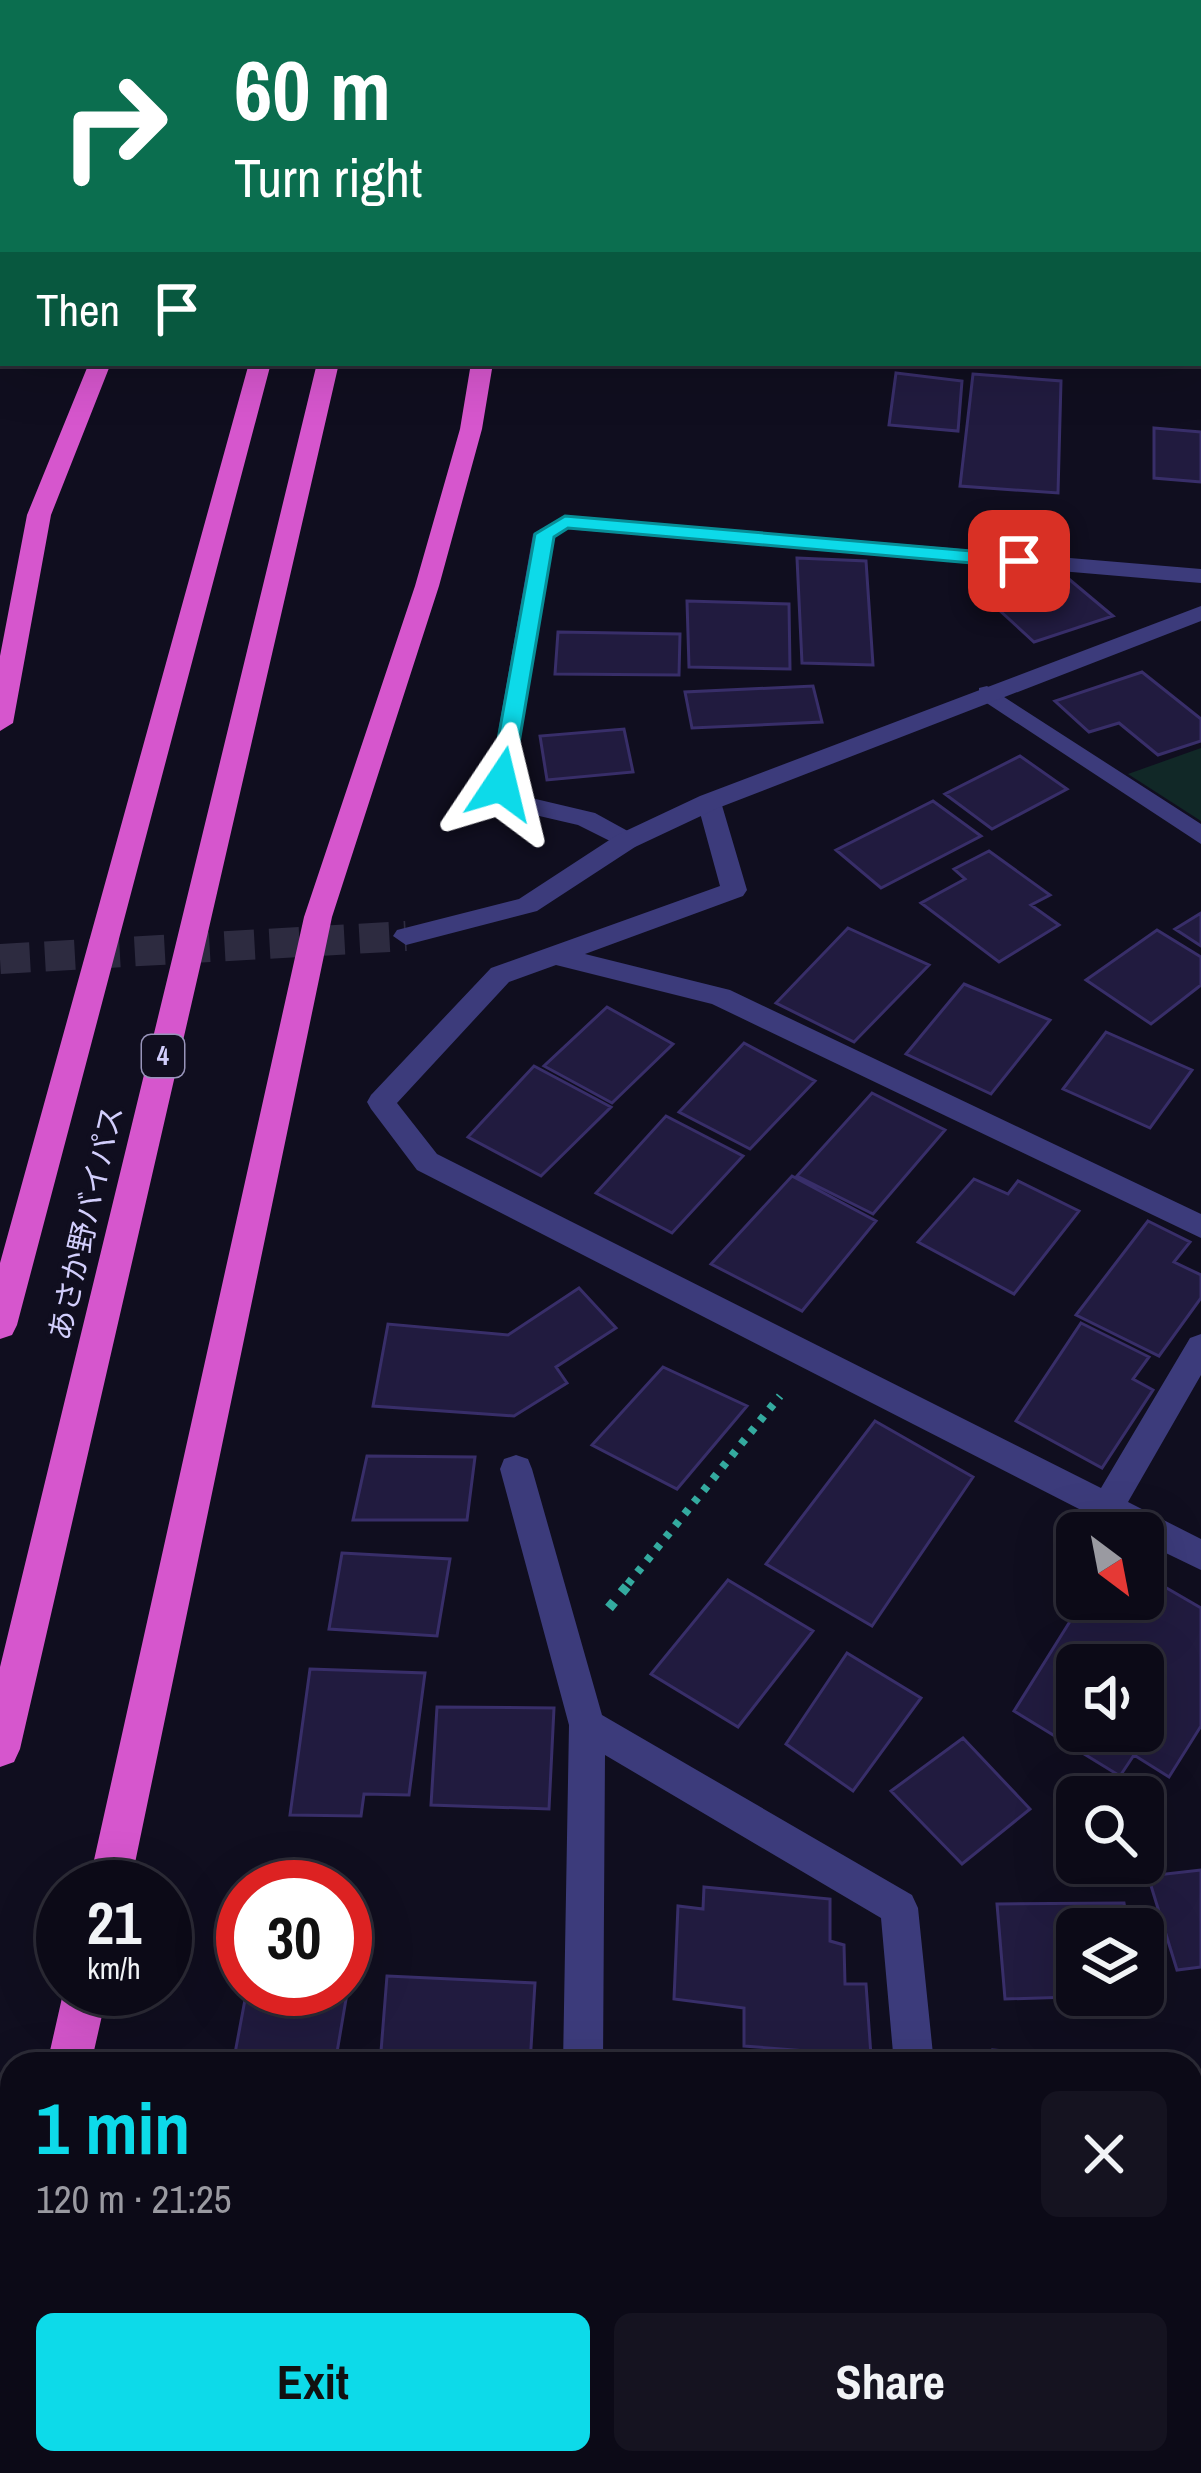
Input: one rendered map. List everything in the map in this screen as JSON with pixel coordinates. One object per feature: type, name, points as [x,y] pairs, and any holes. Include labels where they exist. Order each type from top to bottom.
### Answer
[{"type":"highway","points":[[0,723],[39,515],[99,366]]},
{"type":"highway","name":"あさか野バイパス","points":[[0,1325],[259,366]]},
{"type":"highway","name":"あさか野バイパス","points":[[0,1749],[327,366]]},
{"type":"highway","points":[[115,1860],[318,917],[427,586],[471,429],[482,366]]},
{"type":"highway","points":[[72,2052],[80,2016]]},
{"type":"street","points":[[626,841],[586,819],[514,802],[501,784],[544,534],[565,522],[1201,576]]},
{"type":"street","points":[[406,936],[528,904],[626,841],[709,802],[1201,613]]},
{"type":"street","points":[[986,693],[1201,836]]},
{"type":"street","points":[[709,802],[734,890],[500,975],[381,1102],[428,1162],[1201,1555]]},
{"type":"street","points":[[553,955],[720,997],[1201,1226]]},
{"type":"street","points":[[1107,1507],[1201,1347]]},
{"type":"street","points":[[516,1468],[587,1725],[583,2052]]},
{"type":"street","points":[[587,1725],[898,1908],[913,2052]]},
{"type":"path","points":[[571,1655],[811,1357]]},
{"type":"green space","points":[[1201,748],[1201,821],[1128,774]]},
{"type":"building","points":[[896,373],[962,381],[958,431],[889,425]]},
{"type":"building","points":[[973,374],[1061,381],[1058,493],[960,486]]},
{"type":"building","points":[[1154,428],[1201,432],[1201,482],[1154,478]]},
{"type":"building","points":[[797,558],[866,561],[873,665],[802,663]]},
{"type":"building","points":[[1064,575],[1113,616],[1034,642],[986,598]]},
{"type":"building","points":[[687,601],[789,604],[790,669],[689,667]]},
{"type":"building","points":[[558,632],[680,634],[679,675],[555,674]]},
{"type":"building","points":[[1142,672],[1201,719],[1201,741],[1158,755],[1119,723],[1089,732],[1055,701]]},
{"type":"building","points":[[813,686],[822,722],[692,728],[685,692]]},
{"type":"building","points":[[624,729],[633,772],[547,780],[540,736]]},
{"type":"building","points":[[1020,756],[1067,789],[992,829],[945,794]]},
{"type":"building","points":[[933,801],[981,836],[881,888],[836,850]]},
{"type":"building","points":[[989,851],[1050,895],[1031,905],[1059,925],[999,962],[921,903],[965,879],[954,869]]},
{"type":"building","points":[[1201,913],[1201,946],[1175,929]]},
{"type":"building","points":[[848,928],[929,965],[854,1042],[776,1003]]},
{"type":"building","points":[[1157,930],[1201,957],[1201,985],[1151,1024],[1086,980]]},
{"type":"building","points":[[964,984],[1050,1020],[991,1094],[906,1054]]},
{"type":"building","points":[[607,1007],[673,1044],[612,1103],[544,1066]]},
{"type":"building","points":[[1106,1032],[1192,1070],[1150,1128],[1063,1089]]},
{"type":"building","points":[[744,1043],[815,1081],[750,1149],[679,1112]]},
{"type":"building","points":[[534,1066],[611,1107],[541,1176],[468,1137]]},
{"type":"building","points":[[872,1093],[945,1130],[873,1214],[797,1176]]},
{"type":"building","points":[[666,1116],[743,1156],[672,1233],[596,1193]]},
{"type":"building","points":[[792,1176],[876,1221],[802,1311],[711,1264]]},
{"type":"building","points":[[974,1179],[1008,1194],[1018,1181],[1079,1211],[1014,1294],[918,1242]]},
{"type":"building","points":[[1148,1221],[1190,1242],[1174,1262],[1201,1275],[1201,1298],[1159,1356],[1076,1315]]},
{"type":"building","points":[[579,1288],[616,1328],[556,1367],[567,1383],[514,1416],[373,1406],[388,1324],[508,1335]]},
{"type":"building","points":[[1081,1323],[1149,1357],[1133,1379],[1153,1390],[1102,1468],[1016,1421]]},
{"type":"building","points":[[663,1367],[747,1406],[677,1489],[592,1445]]},
{"type":"building","points":[[875,1421],[973,1477],[872,1626],[766,1564]]},
{"type":"building","points":[[367,1456],[475,1457],[467,1520],[353,1520]]},
{"type":"building","points":[[342,1553],[450,1559],[437,1636],[329,1629]]},
{"type":"building","points":[[728,1580],[813,1631],[738,1727],[651,1674]]},
{"type":"building","points":[[1164,1586],[1201,1608],[1201,1726],[1169,1777],[1134,1755],[1120,1776],[1081,1752],[1164,1752],[1164,1644],[1056,1644],[1056,1737],[1014,1711],[1071,1620],[1164,1620]]},
{"type":"building","points":[[847,1653],[921,1698],[853,1791],[786,1744]]},
{"type":"building","points":[[310,1669],[425,1673],[409,1795],[364,1794],[361,1816],[290,1815]]},
{"type":"building","points":[[437,1707],[554,1708],[549,1809],[431,1805]]},
{"type":"building","points":[[963,1738],[1030,1809],[962,1864],[891,1791]]},
{"type":"building","points":[[1201,1870],[1201,1967],[1177,1970],[1164,1928],[1164,1908],[1158,1908],[1150,1884],[1164,1884],[1164,1874]]},
{"type":"building","points":[[704,1887],[830,1899],[830,1941],[844,1945],[845,1984],[866,1984],[871,2052],[744,2046],[744,2008],[674,1999],[678,1906],[703,1909]]},
{"type":"building","points":[[1124,1903],[1125,1908],[1056,1908],[1056,1997],[1005,1999],[997,1904]]},
{"type":"building","points":[[387,1976],[535,1983],[531,2052],[381,2052]]},
{"type":"building","points":[[242,2016],[343,2016],[337,2052],[235,2052]]},
{"type":"tunnel","points":[[0,959],[406,936]]},
{"type":"route","points":[[501,784],[544,534],[565,522],[1019,561]]}]
